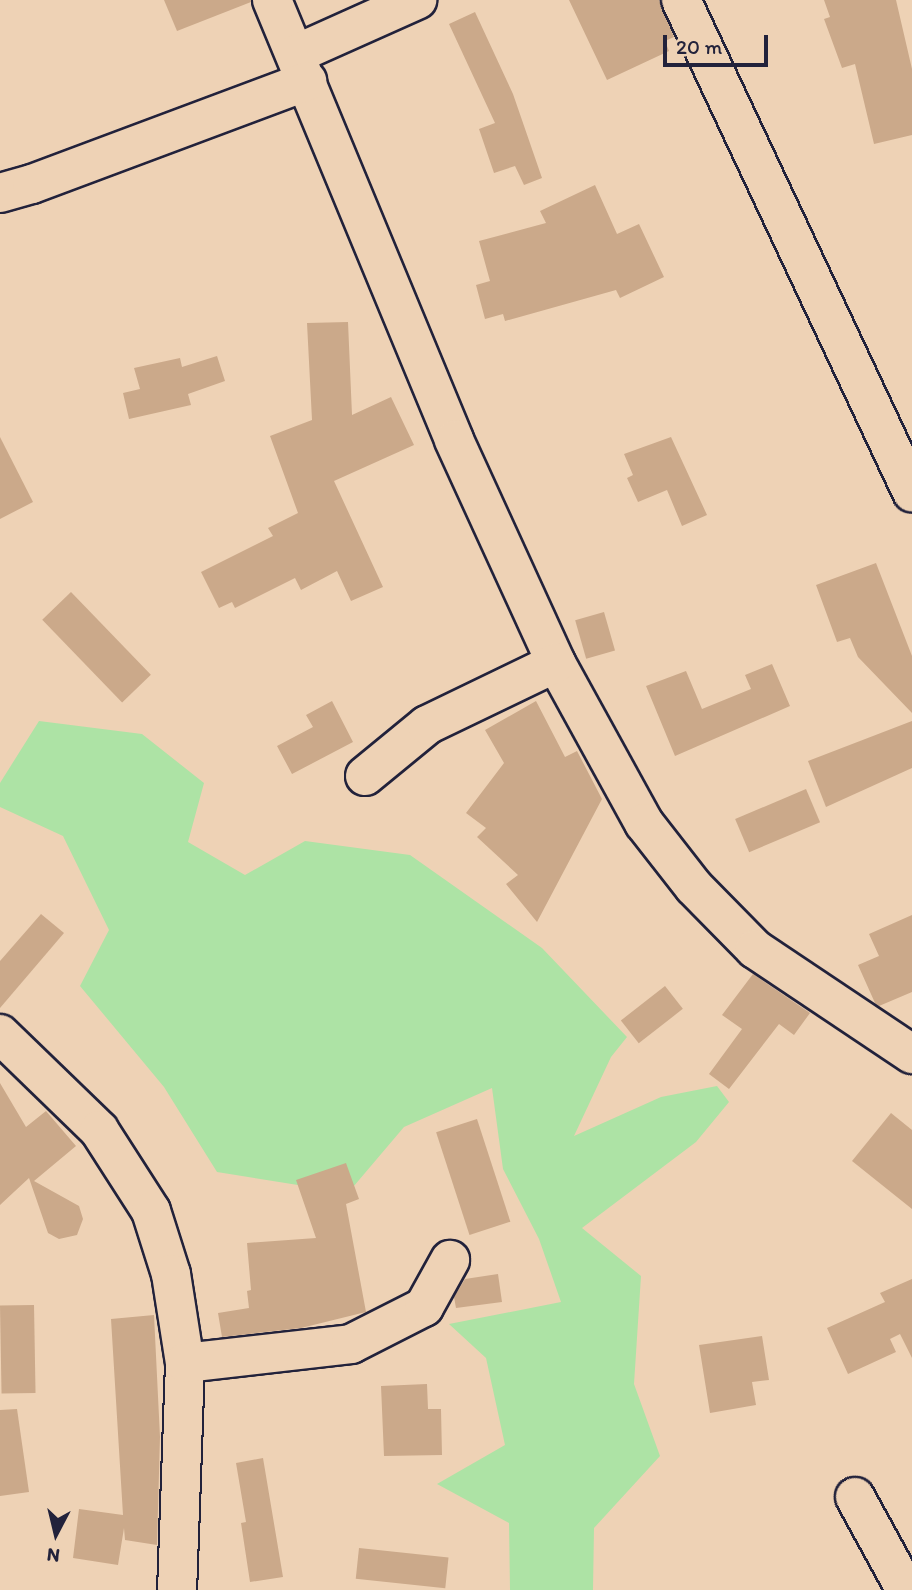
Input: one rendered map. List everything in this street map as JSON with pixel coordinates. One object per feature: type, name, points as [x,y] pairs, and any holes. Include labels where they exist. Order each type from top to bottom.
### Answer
[{"type":"street","points":[[272,0],[454,440],[556,663],[644,823],[694,887],[755,949],[912,1054]]},
{"type":"street","points":[[0,193],[32,184],[301,67],[418,0]]},
{"type":"street","points":[[681,0],[912,492]]},
{"type":"street","points":[[365,776],[426,725],[556,663]]},
{"type":"street","points":[[0,1034],[99,1130],[151,1211],[170,1274],[185,1363],[177,1590]]},
{"type":"street","points":[[185,1363],[351,1344],[424,1307],[450,1260]]},
{"type":"street","points":[[855,1497],[906,1590]]},
{"type":"green space","points":[[39,721],[142,734],[204,783],[188,842],[245,875],[305,841],[410,855],[542,948],[627,1037],[611,1057],[574,1136],[661,1097],[717,1086],[729,1102],[696,1142],[582,1228],[641,1276],[634,1384],[660,1456],[594,1528],[593,1590],[510,1590],[509,1523],[437,1484],[505,1445],[486,1358],[449,1324],[561,1302],[539,1239],[503,1169],[492,1088],[404,1127],[348,1193],[217,1172],[164,1087],[80,986],[109,930],[63,836],[0,807],[0,783]]},
{"type":"building","points":[[164,0],[251,0],[251,2],[177,31]]},
{"type":"building","points":[[569,0],[659,0],[674,37],[665,41],[669,51],[607,80]]},
{"type":"building","points":[[824,0],[896,0],[912,69],[912,135],[874,144],[855,64],[842,68],[824,19],[830,17]]},
{"type":"building","points":[[475,12],[513,94],[542,178],[524,185],[515,166],[494,173],[479,129],[495,123],[449,24]]},
{"type":"building","points":[[595,185],[617,234],[639,224],[664,277],[620,298],[616,290],[505,321],[503,314],[485,319],[476,285],[490,281],[479,241],[546,223],[540,211]]},
{"type":"building","points":[[348,322],[352,415],[391,397],[414,445],[334,481],[383,587],[351,601],[337,571],[301,590],[295,578],[235,608],[232,602],[219,608],[201,572],[273,536],[268,528],[298,513],[270,436],[312,420],[307,323]]},
{"type":"building","points":[[217,356],[225,381],[188,394],[191,405],[129,419],[123,393],[140,389],[134,368],[180,358],[182,367]]},
{"type":"building","points":[[0,437],[33,502],[0,519]]},
{"type":"building","points":[[671,437],[707,515],[682,526],[667,490],[638,502],[627,478],[633,475],[624,454]]},
{"type":"building","points":[[876,563],[912,656],[912,713],[858,657],[850,638],[837,642],[816,585]]},
{"type":"building","points":[[71,592],[151,675],[122,703],[42,620]]},
{"type":"building","points":[[604,612],[615,650],[586,659],[575,620]]},
{"type":"building","points":[[772,664],[790,706],[675,756],[646,686],[686,671],[702,709],[751,689],[745,675]]},
{"type":"building","points":[[332,701],[353,742],[292,774],[277,746],[313,727],[306,715]]},
{"type":"building","points":[[536,701],[565,757],[577,751],[602,799],[537,922],[506,884],[518,875],[477,837],[486,828],[466,813],[504,763],[485,730]]},
{"type":"building","points":[[912,721],[912,768],[826,807],[808,761]]},
{"type":"building","points":[[806,789],[820,822],[749,852],[735,819]]},
{"type":"building","points":[[41,914],[64,933],[0,1008],[0,961]]},
{"type":"building","points":[[912,915],[912,992],[879,1006],[875,1003],[858,965],[879,956],[869,934]]},
{"type":"building","points":[[753,974],[810,1013],[794,1035],[779,1024],[729,1089],[709,1074],[742,1029],[722,1015]]},
{"type":"building","points":[[665,986],[683,1009],[639,1043],[621,1020]]},
{"type":"building","points":[[0,1083],[26,1127],[46,1111],[76,1146],[34,1181],[79,1206],[83,1219],[77,1235],[59,1239],[48,1233],[29,1178],[0,1205]]},
{"type":"building","points":[[891,1113],[912,1130],[912,1209],[852,1161]]},
{"type":"building","points":[[477,1119],[510,1222],[469,1235],[436,1132]]},
{"type":"building","points":[[346,1163],[359,1199],[346,1204],[366,1312],[301,1328],[222,1337],[218,1313],[249,1308],[247,1291],[251,1290],[247,1243],[316,1238],[296,1180]]},
{"type":"building","points":[[498,1274],[502,1302],[456,1308],[454,1297],[465,1279]]},
{"type":"building","points":[[912,1279],[912,1358],[900,1334],[890,1339],[896,1352],[848,1374],[827,1328],[885,1302],[880,1293]]},
{"type":"building","points":[[34,1305],[36,1393],[2,1394],[0,1306]]},
{"type":"building","points":[[154,1315],[160,1437],[157,1545],[125,1540],[124,1528],[118,1565],[73,1558],[79,1509],[123,1515],[111,1319]]},
{"type":"building","points":[[762,1336],[769,1380],[752,1382],[756,1405],[710,1413],[699,1345]]},
{"type":"building","points":[[427,1384],[428,1409],[441,1409],[442,1455],[384,1456],[381,1386]]},
{"type":"building","points":[[17,1409],[29,1492],[0,1496],[0,1410]]},
{"type":"building","points":[[263,1458],[283,1577],[250,1582],[241,1523],[246,1522],[236,1463]]},
{"type":"building","points":[[359,1548],[449,1557],[445,1588],[356,1579]]}]
